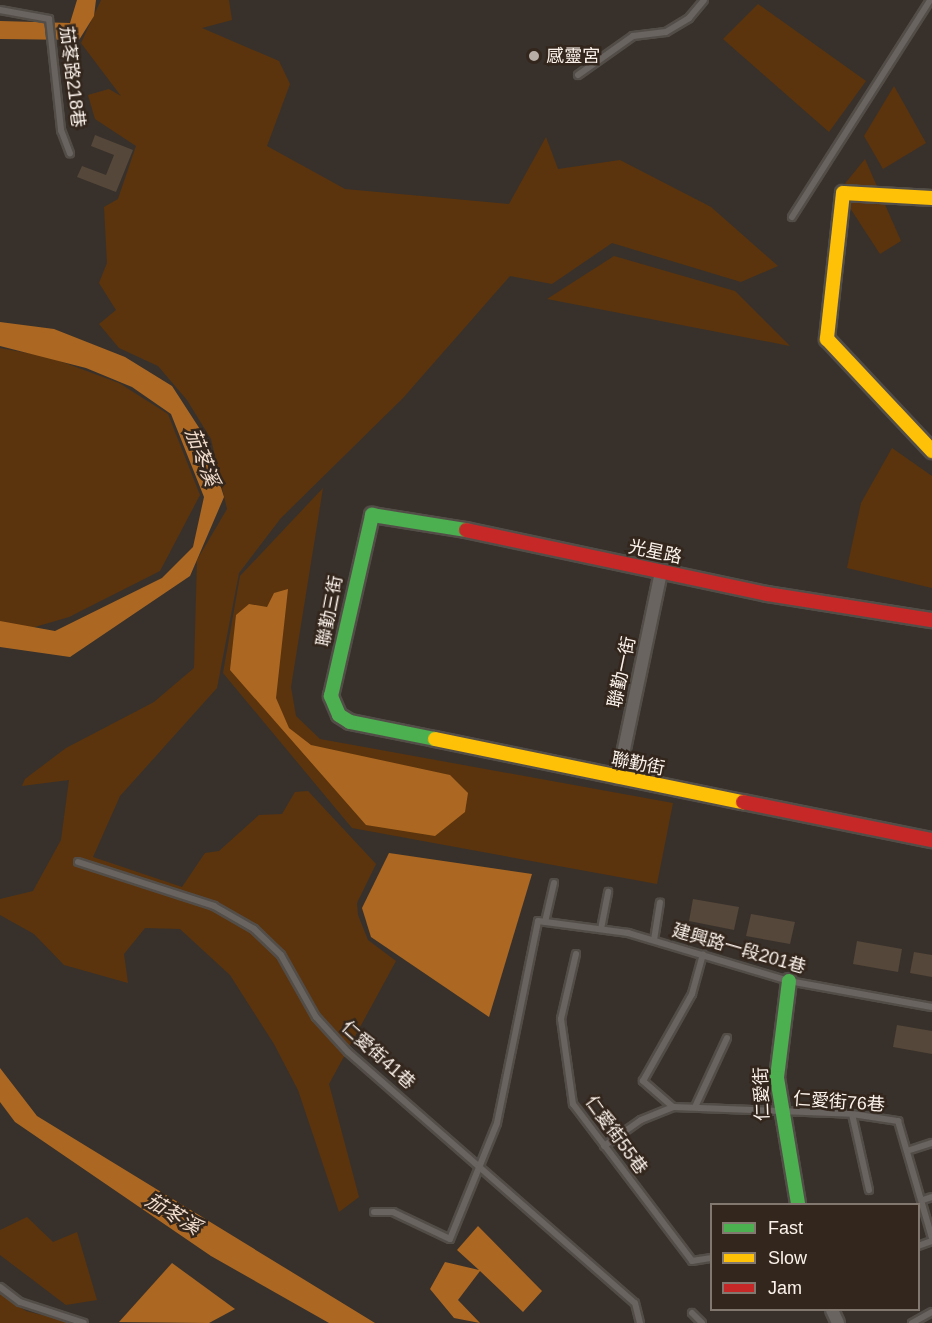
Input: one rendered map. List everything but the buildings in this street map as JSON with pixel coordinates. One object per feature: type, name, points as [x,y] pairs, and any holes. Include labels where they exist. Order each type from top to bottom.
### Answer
[{"type":"street","points":[[932,198],[843,193],[827,339],[932,451]]},
{"type":"street","name":"光星路","points":[[372,515],[661,572],[932,620]]},
{"type":"street","name":"聯勤三街","points":[[339,715],[331,696],[372,515]]},
{"type":"street","name":"聯勤一街","points":[[618,778],[661,572]]},
{"type":"street","name":"聯勤街","points":[[339,715],[350,722],[932,840]]},
{"type":"street","name":"仁愛街","points":[[789,981],[777,1078],[778,1113],[798,1203]]},
{"type":"lane","points":[[578,75],[633,36],[674,28],[704,0]]},
{"type":"lane","points":[[792,217],[930,0]]},
{"type":"lane","name":"茄苳路218巷","points":[[0,10],[49,19],[61,130],[70,153]]},
{"type":"lane","name":"仁愛街41巷","points":[[78,862],[214,906],[254,929],[281,955],[316,1017],[348,1052],[483,1167],[635,1303],[639,1320]]},
{"type":"lane","points":[[545,922],[554,883]]},
{"type":"lane","points":[[601,929],[608,892]]},
{"type":"lane","points":[[654,940],[660,902]]},
{"type":"lane","name":"建興路一段201巷","points":[[483,1167],[538,921],[601,929],[654,940],[789,981],[932,1007]]},
{"type":"lane","name":"仁愛街55巷","points":[[576,954],[561,1019],[564,1068],[573,1104],[692,1262],[710,1258]]},
{"type":"lane","points":[[604,1146],[641,1120],[673,1107],[643,1081],[692,994],[704,954]]},
{"type":"lane","points":[[695,1107],[727,1038]]},
{"type":"lane","name":"仁愛街76巷","points":[[673,1107],[778,1113],[852,1114],[898,1121],[909,1150]]},
{"type":"lane","points":[[852,1114],[869,1190]]},
{"type":"lane","points":[[932,1143],[909,1150],[932,1240]]},
{"type":"lane","points":[[374,1212],[393,1212],[450,1239],[483,1167]]},
{"type":"lane","points":[[923,1200],[932,1197]]},
{"type":"lane","points":[[0,1287],[20,1302],[84,1323]]},
{"type":"lane","points":[[912,1323],[932,1312]]},
{"type":"lane","points":[[692,1313],[702,1323]]},
{"type":"shaded area","points":[[101,0],[229,0],[232,20],[202,28],[279,61],[290,84],[267,146],[345,189],[509,204],[546,137],[558,169],[620,160],[711,207],[778,266],[741,282],[612,243],[552,284],[510,276],[403,398],[281,518],[239,573],[217,688],[120,796],[93,857],[182,887],[205,853],[219,851],[259,815],[282,814],[295,792],[308,791],[376,864],[357,903],[358,915],[368,940],[396,961],[329,1084],[359,1197],[339,1212],[298,1090],[274,1044],[230,975],[180,929],[145,928],[124,954],[128,983],[64,965],[34,934],[0,915],[0,899],[33,891],[61,840],[69,780],[22,786],[25,779],[66,748],[154,702],[194,668],[197,560],[227,509],[211,439],[187,400],[158,366],[119,348],[99,324],[116,310],[99,283],[107,263],[104,207],[118,199],[136,146],[95,119],[88,95],[109,89],[121,96],[81,43]]},
{"type":"shaded area","points":[[758,4],[866,81],[829,132],[723,39]]},
{"type":"shaded area","points":[[894,86],[926,143],[883,169],[864,136]]},
{"type":"shaded area","points":[[865,159],[901,241],[880,254],[839,191]]},
{"type":"shaded area","points":[[614,256],[735,291],[790,346],[547,299]]},
{"type":"shaded area","points":[[0,348],[49,357],[119,383],[168,414],[200,495],[160,571],[69,617],[18,632],[0,628]]},
{"type":"shaded area","points":[[892,448],[932,476],[932,588],[847,568],[861,503]]},
{"type":"shaded area","points":[[323,488],[291,687],[296,716],[320,739],[673,803],[657,884],[352,828],[223,673],[240,576]]},
{"type":"shaded area","points":[[27,1217],[53,1242],[77,1232],[97,1300],[66,1305],[0,1255],[0,1230]]},
{"type":"shaded area","points":[[0,1293],[26,1311],[74,1323],[0,1323]]},
{"type":"water","points":[[77,0],[96,0],[94,16],[79,40],[0,39],[0,21],[70,23]]},
{"type":"water","name":"茄苳溪","points":[[0,322],[54,329],[125,357],[172,386],[205,437],[224,497],[190,576],[70,657],[0,647],[0,621],[55,631],[162,578],[193,547],[204,497],[171,414],[132,387],[86,368],[0,346]]},
{"type":"water","points":[[288,589],[276,698],[289,728],[311,745],[450,775],[468,793],[465,812],[435,836],[366,825],[230,670],[236,615],[249,604],[267,607],[274,593]]},
{"type":"water","points":[[389,853],[532,874],[489,1017],[371,937],[362,908]]},
{"type":"water","name":"茄苳溪","points":[[0,1068],[37,1116],[375,1323],[329,1323],[211,1256],[15,1122],[0,1102]]},
{"type":"water","points":[[478,1226],[542,1291],[523,1312],[480,1271],[458,1300],[480,1323],[454,1318],[430,1289],[445,1262],[479,1270],[457,1250]]},
{"type":"water","points":[[172,1263],[235,1309],[209,1323],[119,1322]]},
{"type":"traffic: fast","points":[[435,739],[350,722],[339,715],[331,696],[372,515],[466,530]]},
{"type":"traffic: fast","points":[[789,981],[777,1078],[798,1203]]},
{"type":"traffic: slow","points":[[932,198],[843,193],[827,339],[932,451]]},
{"type":"traffic: slow","points":[[435,739],[743,802]]},
{"type":"traffic: jam","points":[[466,530],[767,594],[932,620]]},
{"type":"traffic: jam","points":[[743,802],[932,840]]},
{"type":"place","name":"感靈宮","points":[[534,56]]}]
